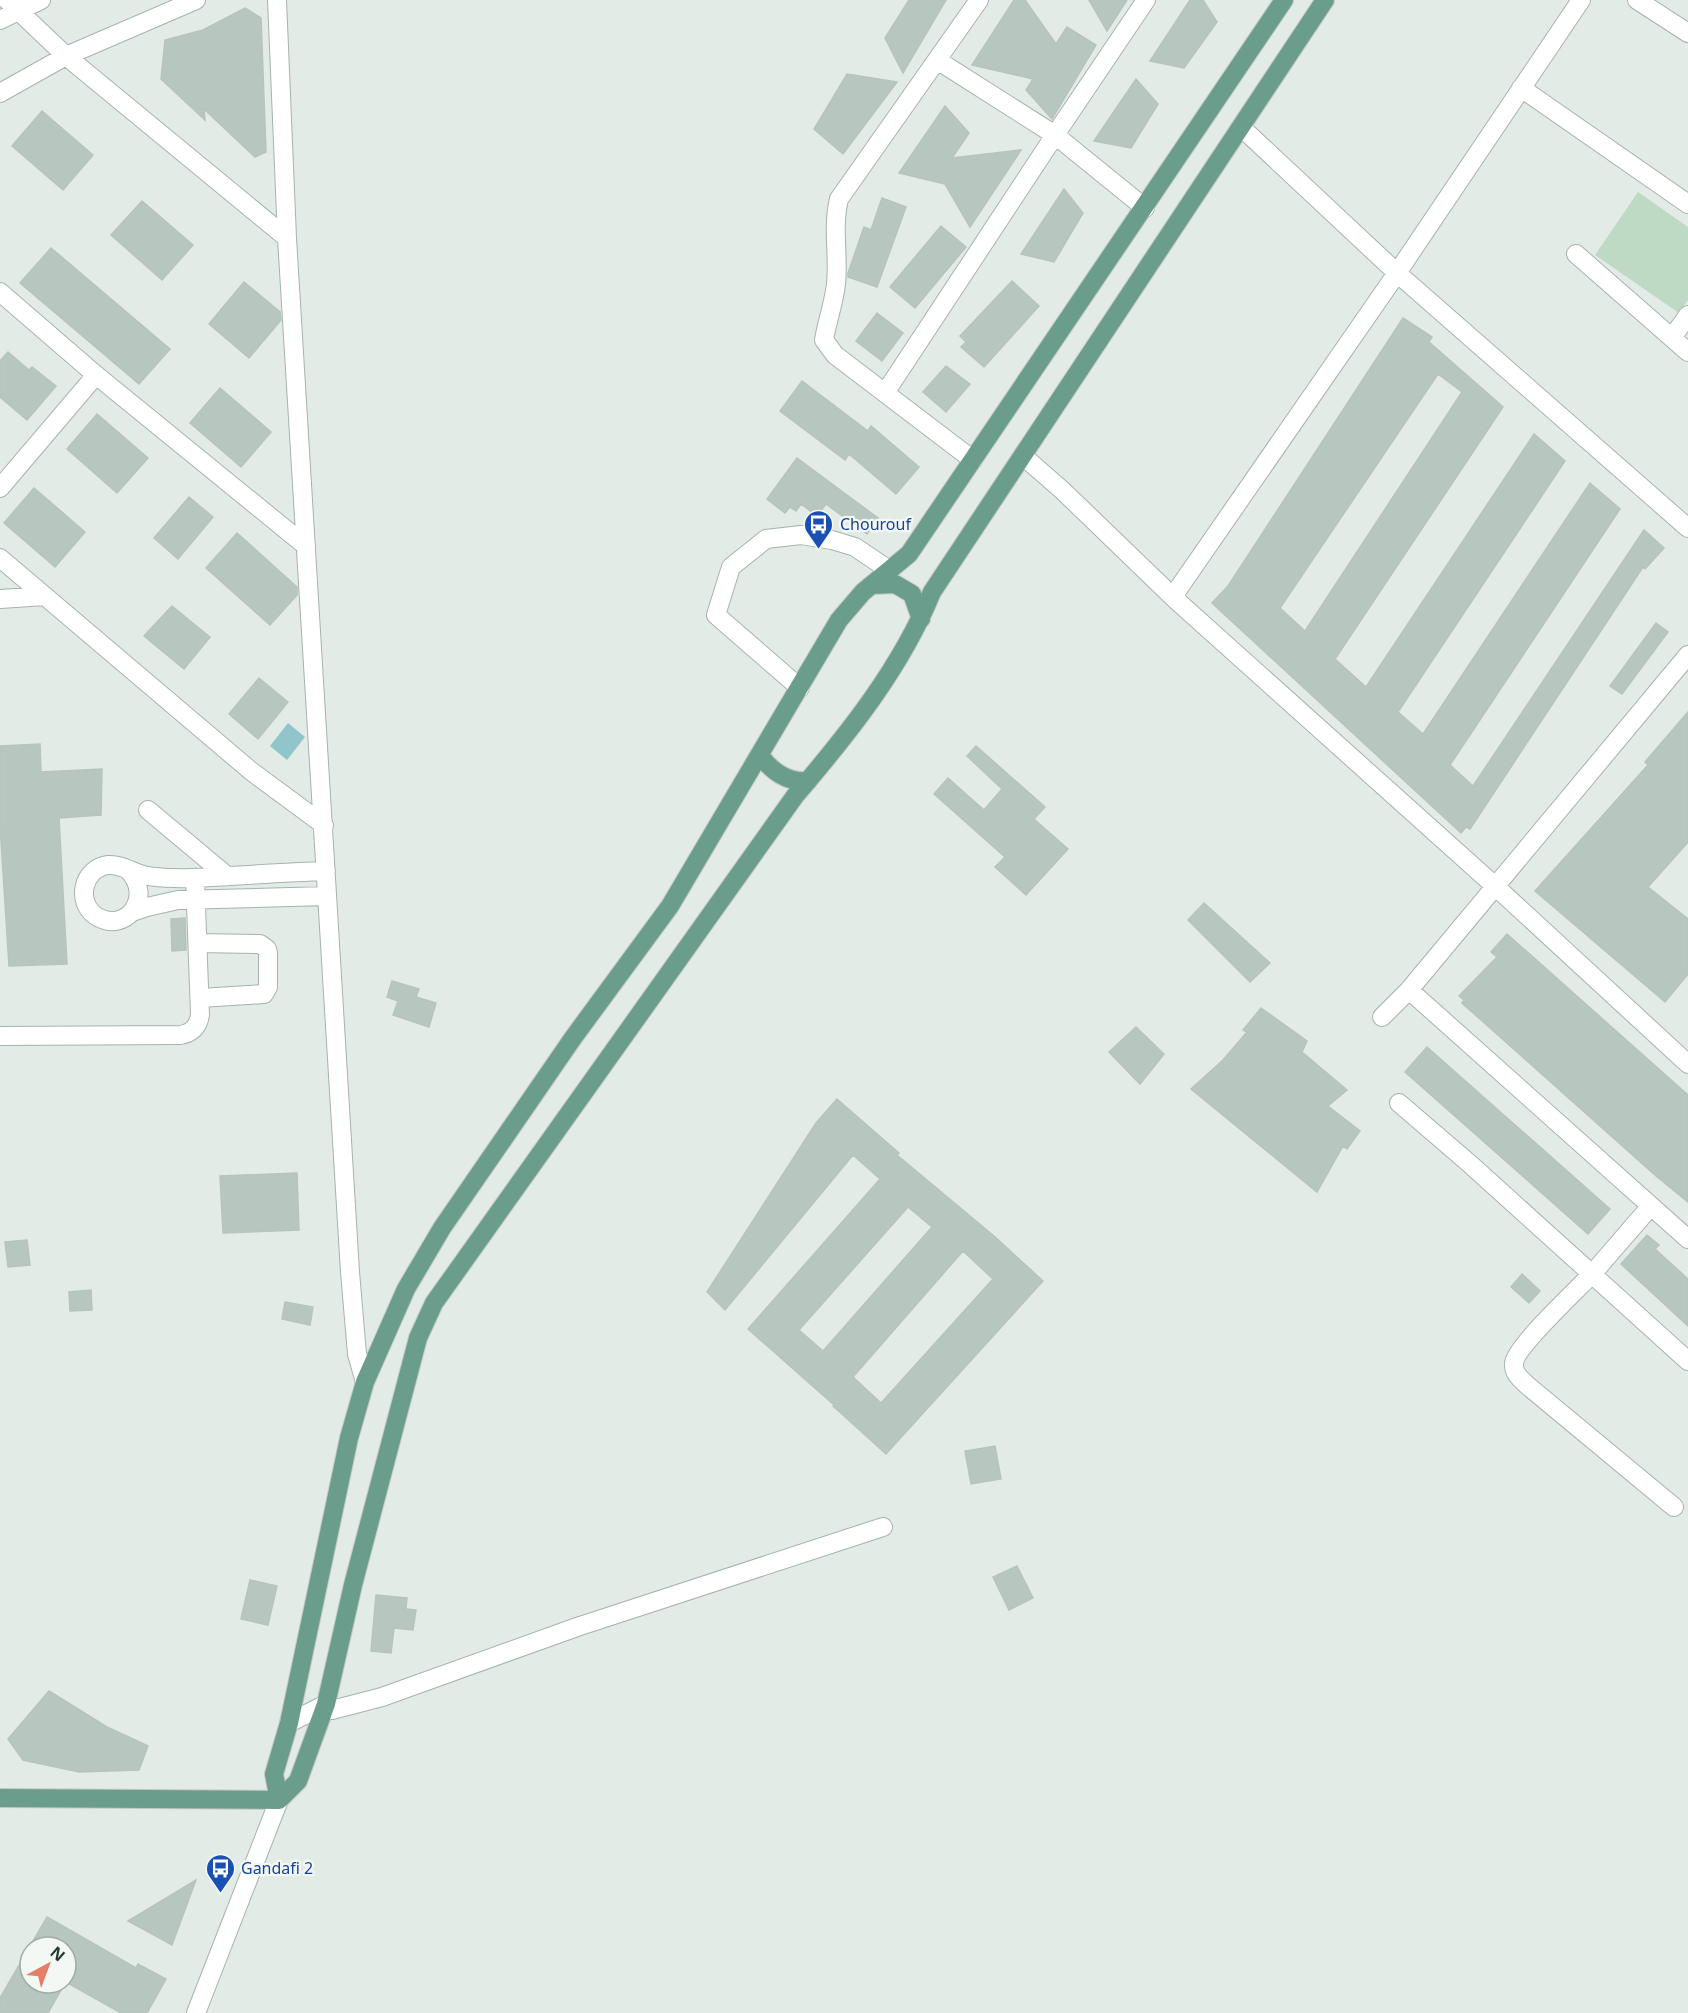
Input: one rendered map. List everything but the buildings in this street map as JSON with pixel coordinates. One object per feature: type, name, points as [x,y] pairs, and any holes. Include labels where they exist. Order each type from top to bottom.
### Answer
[{"type":"main road","points":[[279,1800],[274,1774],[289,1723],[349,1438],[365,1382],[406,1289],[442,1227],[573,1038],[670,906],[839,620],[872,585],[909,554],[1284,0]]},
{"type":"main road","points":[[0,1798],[279,1800],[298,1780],[326,1704],[356,1574],[415,1349],[434,1303],[788,806],[846,737],[882,684],[921,619],[932,592],[1325,0]]},
{"type":"main road","points":[[872,585],[895,584],[912,594],[921,619]]},
{"type":"main road","points":[[760,755],[767,765],[791,780],[808,781]]},
{"type":"street","points":[[0,20],[12,5],[41,0]]},
{"type":"street","points":[[0,93],[66,56],[196,0]]},
{"type":"street","points":[[277,0],[288,238],[351,1301],[357,1354],[365,1382]]},
{"type":"street","points":[[973,460],[835,355],[824,340],[836,284],[836,213],[839,199],[979,0]]},
{"type":"street","points":[[885,393],[1146,0]]},
{"type":"street","points":[[1176,600],[1176,591],[1397,273],[1581,0]]},
{"type":"street","points":[[1637,0],[1688,33]]},
{"type":"street","points":[[12,5],[66,56],[288,238]]},
{"type":"street","points":[[937,60],[1055,135],[1145,208]]},
{"type":"street","points":[[1521,88],[1688,204]]},
{"type":"street","points":[[1241,127],[1397,273],[1688,528]]},
{"type":"street","points":[[1576,254],[1688,352]]},
{"type":"street","points":[[0,292],[96,375],[306,546]]},
{"type":"street","points":[[1672,338],[1688,315]]},
{"type":"street","points":[[0,488],[96,375]]},
{"type":"street","points":[[1023,456],[1062,490],[1176,600],[1496,886],[1688,1064]]},
{"type":"street","points":[[800,688],[716,615],[731,567],[766,539],[801,535],[832,540],[855,547],[889,570]]},
{"type":"street","points":[[0,558],[251,771],[324,825]]},
{"type":"street","points":[[0,599],[45,596]]},
{"type":"street","points":[[1382,1017],[1409,990],[1688,655]]},
{"type":"street","points":[[148,810],[227,876]]},
{"type":"street","points":[[326,871],[195,878],[160,877],[110,865],[93,871],[84,886],[83,895],[91,912],[98,917],[116,921],[132,912],[162,903],[196,899],[327,896]]},
{"type":"street","points":[[128,870],[139,885],[140,895],[132,912]]},
{"type":"street","points":[[0,1036],[188,1034],[194,1030],[199,1023],[200,998],[195,878]]},
{"type":"street","points":[[198,943],[256,943],[264,946],[268,953],[268,987],[264,994],[200,998]]},
{"type":"street","points":[[1409,990],[1688,1239]]},
{"type":"street","points":[[1399,1103],[1688,1361]]},
{"type":"street","points":[[1650,1207],[1592,1274],[1552,1314],[1521,1351],[1514,1364],[1516,1374],[1528,1386],[1674,1507]]},
{"type":"street","points":[[289,1723],[326,1704],[332,1710],[382,1697],[578,1628],[883,1527]]},
{"type":"street","points":[[196,2013],[279,1800]]},
{"type":"green space","points":[[1638,192],[1688,227],[1688,300],[1679,313],[1595,255]]},
{"type":"water","points":[[288,723],[305,737],[287,760],[270,746]]},
{"type":"place","name":"Chourouf","points":[[819,550]]},
{"type":"place","name":"Gandafi 2","points":[[220,1894]]}]
